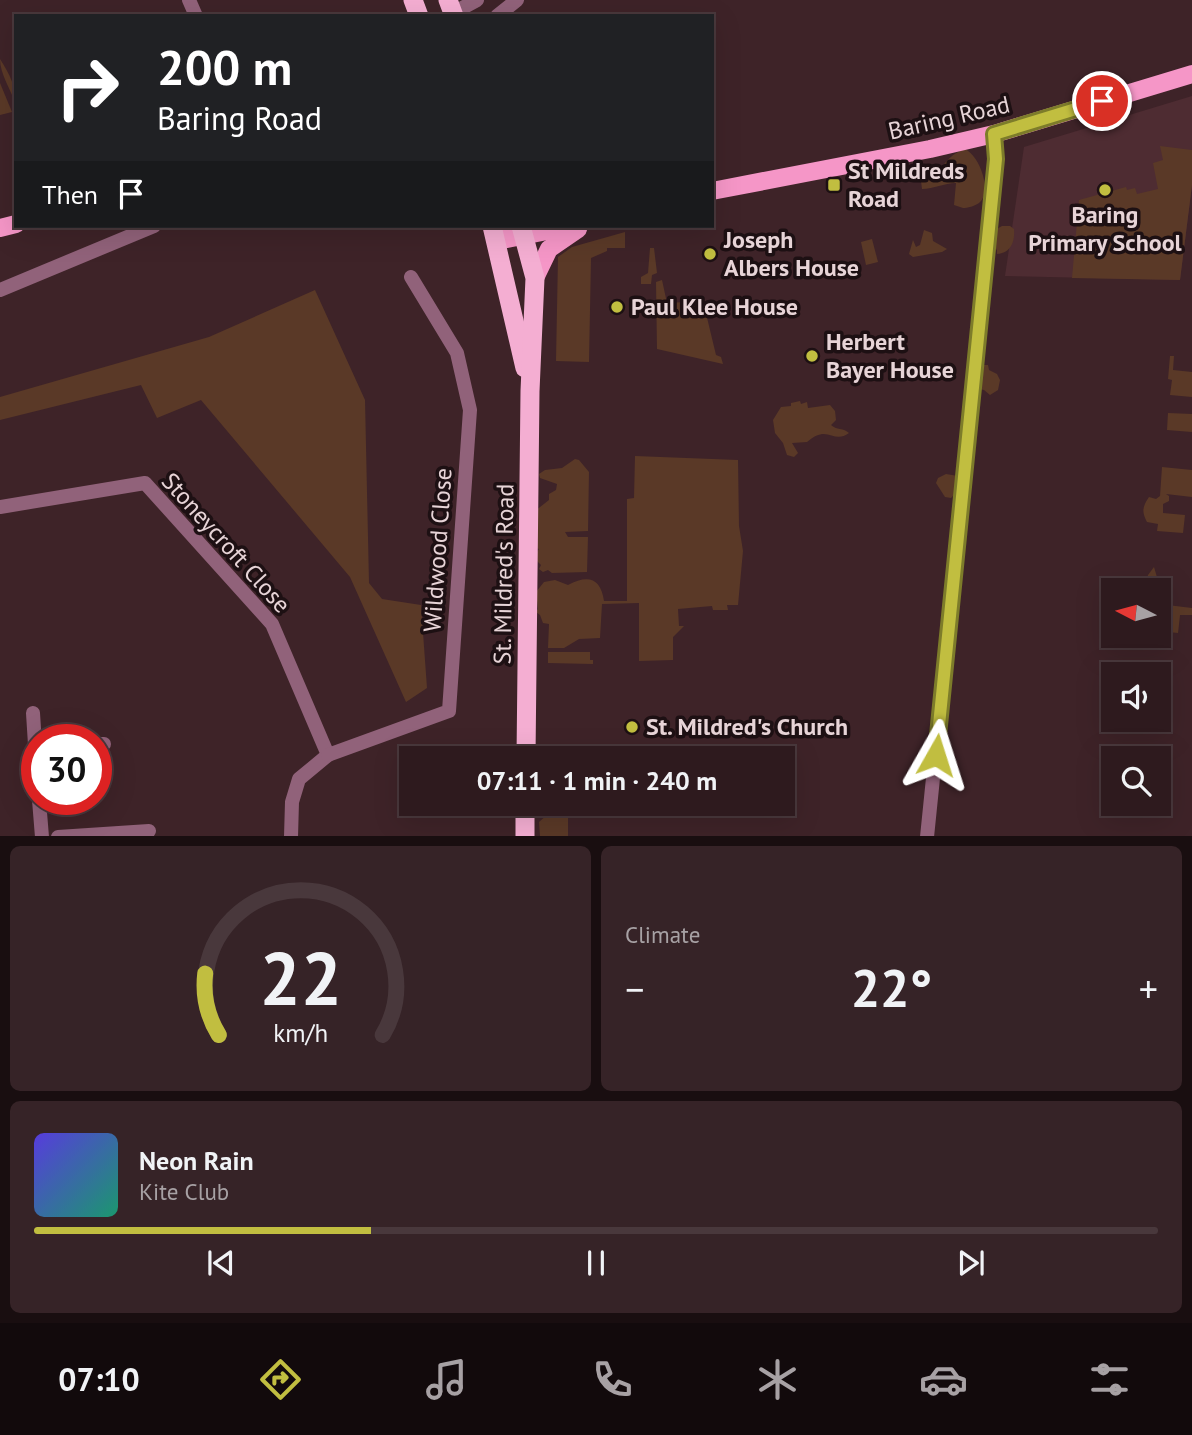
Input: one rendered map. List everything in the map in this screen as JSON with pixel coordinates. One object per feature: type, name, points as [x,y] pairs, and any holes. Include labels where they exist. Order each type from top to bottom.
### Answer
[{"type":"highway","name":"St. Mildred's Road","points":[[494,230],[530,391]]},
{"type":"highway","name":"St. Mildred's Road","points":[[522,230],[535,278],[530,391],[526,746]]},
{"type":"highway","points":[[525,816],[525,836]]},
{"type":"main road","name":"Baring Road","points":[[714,191],[994,134],[1192,74]]},
{"type":"main road","points":[[494,230],[507,239],[522,230],[547,228]]},
{"type":"main road","points":[[535,278],[549,249],[581,228]]},
{"type":"street","points":[[450,11],[477,0]]},
{"type":"street","points":[[500,14],[517,0]]},
{"type":"street","points":[[927,836],[974,397],[996,159],[994,134]]},
{"type":"street","points":[[0,290],[149,228]]},
{"type":"street","name":"Wildwood Close","points":[[328,755],[450,711],[470,410],[457,354],[411,277]]},
{"type":"street","name":"Stoneycroft Close","points":[[0,507],[145,483],[272,624],[328,755]]},
{"type":"street","points":[[33,713],[34,724]]},
{"type":"street","points":[[291,836],[292,802],[299,779],[328,755]]},
{"type":"street","points":[[40,815],[42,836]]},
{"type":"street","points":[[58,836],[149,831]]},
{"type":"shaded area","points":[[0,59],[12,81],[14,100],[4,76]]},
{"type":"shaded area","points":[[0,83],[12,112],[0,115]]},
{"type":"shaded area","name":"Baring Primary School","points":[[1192,96],[1192,185],[1180,280],[1005,276],[1024,147]]},
{"type":"shaded area","points":[[1160,146],[1192,150],[1192,185],[1180,280],[1072,278],[1079,200],[1126,187],[1127,190],[1135,188],[1137,194],[1158,189],[1153,163],[1163,160]]},
{"type":"shaded area","points":[[965,149],[980,167],[985,191],[979,203],[963,208],[954,205],[956,183],[922,189],[921,181],[924,177],[921,176],[921,171],[935,169],[938,173],[949,158]]},
{"type":"shaded area","points":[[1002,226],[1014,229],[1014,237],[1009,249],[997,254],[993,247],[995,230]]},
{"type":"shaded area","points":[[924,230],[932,233],[933,241],[947,249],[913,257],[909,254],[913,240],[916,247],[920,245]]},
{"type":"shaded area","points":[[625,232],[625,248],[607,248],[607,251],[591,258],[589,362],[556,361],[558,257],[572,247]]},
{"type":"shaded area","points":[[872,239],[878,262],[866,265],[861,242]]},
{"type":"shaded area","points":[[650,248],[654,248],[657,273],[652,275],[651,284],[641,284],[641,277],[648,273]]},
{"type":"shaded area","points":[[662,280],[667,303],[703,301],[716,355],[721,357],[723,364],[657,349],[656,282]]},
{"type":"shaded area","points":[[315,290],[365,400],[369,583],[382,599],[421,605],[427,688],[406,702],[350,577],[201,400],[157,418],[141,385],[0,420],[0,397],[209,337]]},
{"type":"shaded area","points":[[1170,356],[1174,356],[1173,370],[1192,372],[1192,397],[1170,395]]},
{"type":"shaded area","points":[[981,365],[988,365],[989,370],[997,374],[1000,380],[998,390],[990,395],[978,389]]},
{"type":"shaded area","points":[[800,401],[801,404],[807,402],[808,408],[830,405],[835,411],[836,420],[831,425],[849,433],[839,437],[820,434],[807,442],[792,443],[798,453],[794,457],[787,455],[783,443],[775,433],[773,420],[781,407]]},
{"type":"shaded area","points":[[1168,413],[1192,414],[1192,432],[1167,430]]},
{"type":"shaded area","points":[[635,456],[738,460],[739,526],[743,551],[738,605],[727,605],[728,610],[713,610],[712,606],[678,609],[679,626],[684,626],[673,637],[673,660],[639,661],[639,603],[602,604],[600,638],[579,639],[564,648],[548,648],[549,624],[543,623],[536,612],[536,592],[544,582],[555,580],[568,585],[592,580],[600,587],[604,601],[627,601],[627,499],[634,498]]},
{"type":"shaded area","points":[[575,459],[589,472],[588,531],[565,532],[568,537],[588,537],[587,572],[543,572],[537,561],[539,549],[536,548],[535,511],[549,500],[549,494],[556,490],[557,484],[540,478],[539,474],[545,470],[562,468]]},
{"type":"shaded area","points":[[1162,467],[1192,470],[1192,497],[1166,494],[1169,501],[1163,504],[1163,513],[1185,515],[1183,533],[1157,531],[1158,524],[1147,522],[1143,512],[1149,497],[1156,499],[1160,496]]},
{"type":"shaded area","points":[[946,474],[958,476],[956,493],[951,498],[945,497],[936,483],[938,478]]},
{"type":"shaded area","points":[[1154,567],[1157,578],[1147,578]]},
{"type":"shaded area","points":[[1171,605],[1192,608],[1192,615],[1180,615],[1178,633],[1171,632]]},
{"type":"shaded area","points":[[548,652],[590,652],[593,664],[548,663]]},
{"type":"shaded area","points":[[546,816],[568,816],[568,836],[540,836],[539,822]]},
{"type":"place","name":"St Mildreds Road","points":[[834,185]]},
{"type":"place","name":"Baring Primary School","points":[[1105,190]]},
{"type":"place","name":"Joseph Albers House","points":[[710,254]]},
{"type":"place","name":"Paul Klee House","points":[[617,307]]},
{"type":"place","name":"Herbert Bayer House","points":[[812,356]]},
{"type":"place","name":"St. Mildred's Church","points":[[632,727]]},
{"type":"route","points":[[936,755],[996,159],[994,134],[1102,101]]}]
